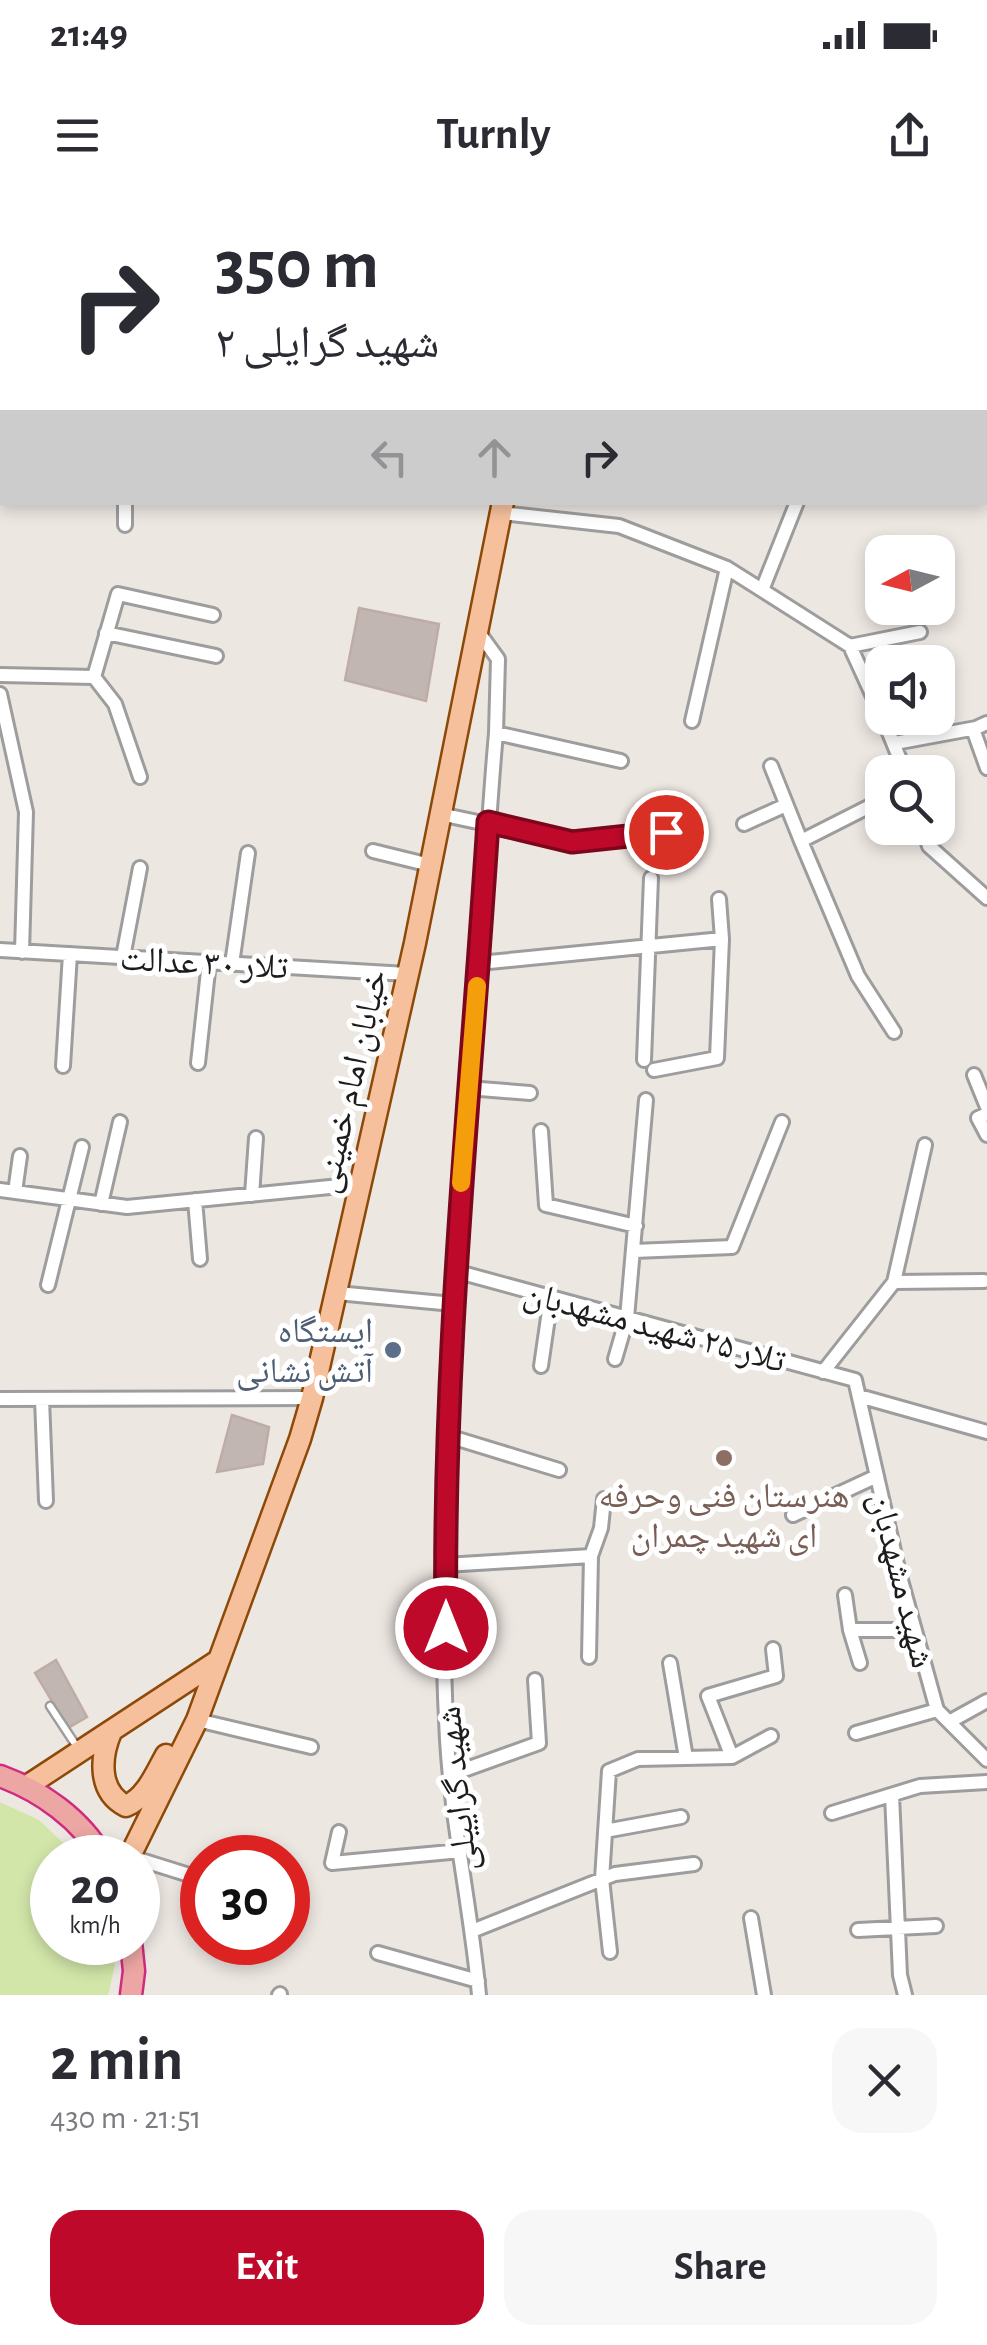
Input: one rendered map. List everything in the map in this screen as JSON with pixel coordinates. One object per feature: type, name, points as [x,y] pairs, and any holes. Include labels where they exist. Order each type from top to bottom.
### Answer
[{"type":"highway","points":[[0,1776],[27,1786],[68,1814],[85,1835]]},
{"type":"highway","points":[[130,1995],[133,1965]]},
{"type":"main road","name":"خیابان امام خمینی","points":[[143,1835],[196,1722],[312,1398],[408,974],[502,508]]},
{"type":"main road","points":[[27,1786],[216,1662]]},
{"type":"main road","points":[[112,1732],[105,1747],[106,1786],[110,1797],[126,1806],[138,1801],[173,1742],[196,1722]]},
{"type":"street","points":[[125,505],[126,525]]},
{"type":"street","points":[[762,590],[796,505]]},
{"type":"street","points":[[502,508],[619,526],[727,568],[850,646],[865,678]]},
{"type":"street","points":[[692,721],[727,568]]},
{"type":"street","points":[[94,677],[118,594],[214,614]]},
{"type":"street","name":"شهید گراییلی","points":[[478,630],[498,659],[496,734],[455,1271],[445,1565],[452,1808],[478,1988]]},
{"type":"street","points":[[850,646],[920,632]]},
{"type":"street","points":[[106,633],[216,656]]},
{"type":"street","points":[[0,675],[94,677]]},
{"type":"street","points":[[94,677],[114,704],[140,777]]},
{"type":"street","points":[[0,694],[26,812],[22,952]]},
{"type":"street","points":[[895,743],[973,729],[987,722]]},
{"type":"street","points":[[973,729],[987,768]]},
{"type":"street","points":[[496,734],[620,761]]},
{"type":"street","points":[[891,735],[899,755]]},
{"type":"street","points":[[771,766],[858,976],[894,1032]]},
{"type":"street","points":[[744,824],[786,805]]},
{"type":"street","points":[[801,841],[865,809]]},
{"type":"street","points":[[440,814],[572,842],[666,832]]},
{"type":"street","points":[[929,845],[987,898]]},
{"type":"street","points":[[374,850],[430,865]]},
{"type":"street","points":[[232,964],[248,853]]},
{"type":"street","points":[[124,958],[140,868]]},
{"type":"street","points":[[651,878],[646,944],[649,1065],[717,1058],[720,899]]},
{"type":"street","points":[[479,963],[722,938]]},
{"type":"street","name":"تلار ۳۰ عدالت","points":[[0,950],[408,974]]},
{"type":"street","points":[[64,1066],[70,954]]},
{"type":"street","points":[[198,1062],[209,962]]},
{"type":"street","points":[[974,1075],[979,1115],[987,1135]]},
{"type":"street","points":[[468,1088],[530,1093]]},
{"type":"street","points":[[615,1359],[627,1318],[646,1100]]},
{"type":"street","points":[[101,1204],[120,1122]]},
{"type":"street","points":[[634,1251],[732,1247],[782,1122]]},
{"type":"street","points":[[541,1131],[546,1205],[636,1226]]},
{"type":"street","points":[[252,1195],[256,1138]]},
{"type":"street","points":[[824,1372],[894,1282],[925,1145]]},
{"type":"street","points":[[48,1285],[82,1148]]},
{"type":"street","points":[[15,1192],[20,1156]]},
{"type":"street","points":[[0,1190],[127,1207],[360,1184]]},
{"type":"street","points":[[195,1200],[200,1260]]},
{"type":"street","name":"تلار ۲۵ شهید مشهدبان","points":[[455,1271],[855,1380]]},
{"type":"street","points":[[894,1282],[984,1281]]},
{"type":"street","points":[[337,1293],[453,1304]]},
{"type":"street","points":[[541,1366],[551,1297]]},
{"type":"street","name":"شهید مشهدبان","points":[[855,1380],[937,1710],[987,1760]]},
{"type":"street","points":[[859,1396],[987,1432]]},
{"type":"street","points":[[0,1400],[312,1398]]},
{"type":"street","points":[[42,1399],[46,1501]]},
{"type":"street","points":[[448,1436],[559,1470]]},
{"type":"street","points":[[794,1514],[877,1476]]},
{"type":"street","points":[[589,1656],[591,1556],[601,1528],[604,1499]]},
{"type":"street","points":[[445,1565],[591,1556]]},
{"type":"street","points":[[845,1595],[860,1663]]},
{"type":"street","points":[[850,1630],[915,1630]]},
{"type":"street","points":[[732,1757],[708,1696],[776,1676],[774,1649]]},
{"type":"street","points":[[670,1663],[686,1758]]},
{"type":"street","points":[[450,1775],[539,1742],[535,1680]]},
{"type":"street","points":[[949,1722],[987,1700]]},
{"type":"street","points":[[856,1733],[937,1710]]},
{"type":"street","points":[[196,1722],[311,1747]]},
{"type":"street","points":[[610,1952],[602,1879],[609,1771],[638,1759],[732,1757],[771,1736]]},
{"type":"street","points":[[832,1813],[920,1786],[987,1782]]},
{"type":"street","points":[[892,1794],[900,1975],[905,1995]]},
{"type":"street","points":[[605,1831],[681,1817]]},
{"type":"street","points":[[340,1832],[332,1863],[461,1851]]},
{"type":"street","points":[[472,1931],[615,1874],[694,1864]]},
{"type":"street","points":[[751,1918],[764,1995]]},
{"type":"street","points":[[858,1930],[936,1926]]},
{"type":"street","points":[[378,1953],[478,1988]]},
{"type":"lane","points":[[50,1706],[79,1750]]},
{"type":"green space","points":[[0,1802],[39,1820],[55,1835],[30,1835],[30,1965],[115,1965],[108,1995],[0,1995]]},
{"type":"building","points":[[359,608],[439,624],[426,701],[345,680]]},
{"type":"building","points":[[232,1415],[269,1427],[263,1464],[217,1472]]},
{"type":"building","points":[[56,1660],[87,1717],[68,1728],[35,1673]]},
{"type":"slow traffic","points":[[461,1183],[477,986]]},
{"type":"place","name":"ایستگاه آتش نشانی","points":[[393,1350]]},
{"type":"place","name":"هنرستان فنی وحرفه ای شهید چمران","points":[[724,1458]]},
{"type":"route","points":[[446,1628],[456,1244],[488,822],[572,842],[666,832]]}]
